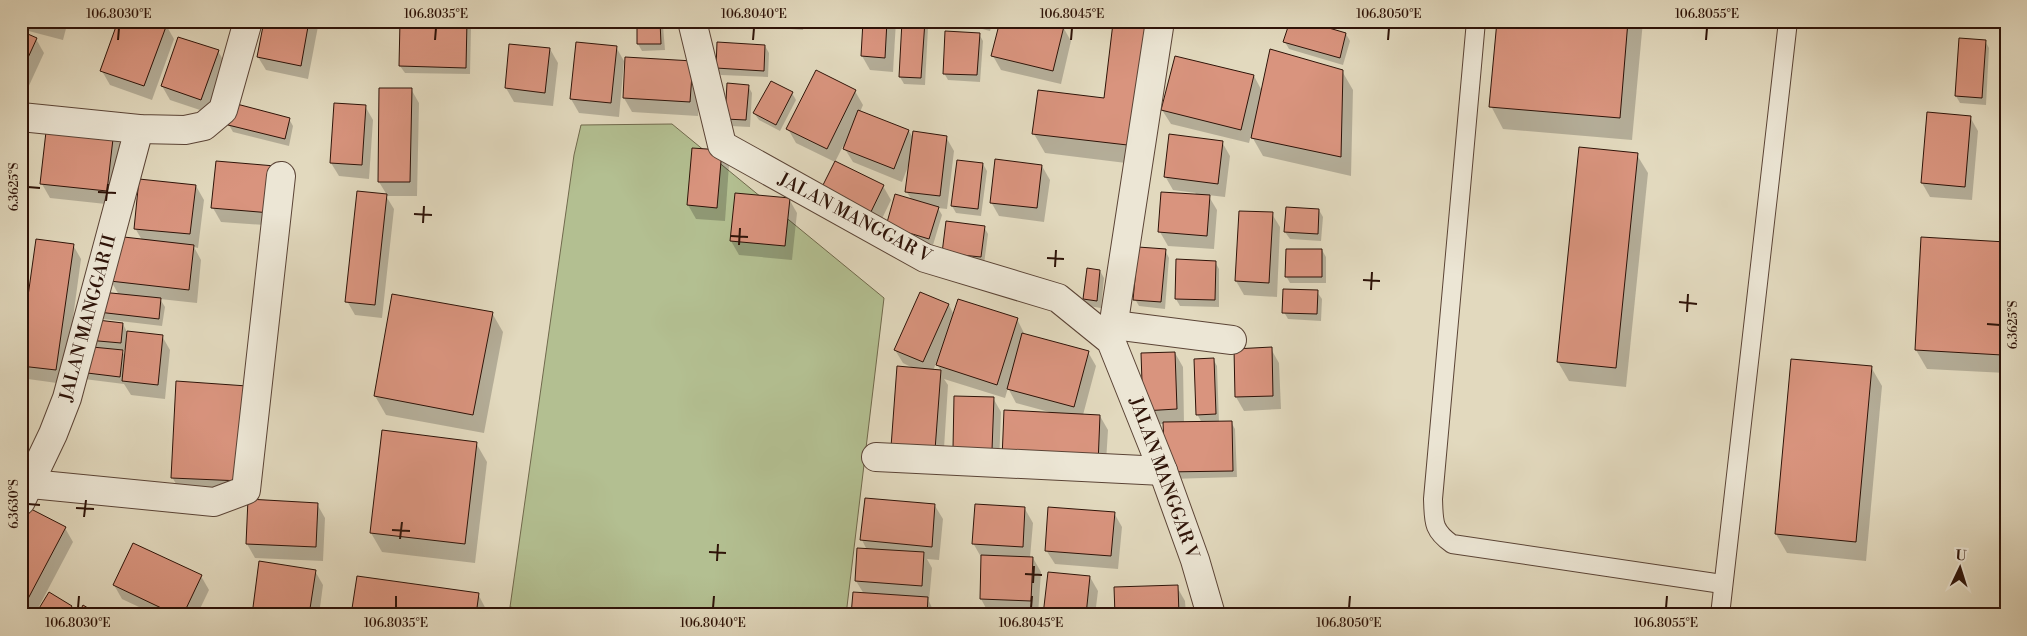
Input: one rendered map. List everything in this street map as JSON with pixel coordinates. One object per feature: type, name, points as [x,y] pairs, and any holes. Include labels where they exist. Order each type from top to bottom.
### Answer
[{"type":"street","points":[[21,117],[139,129],[185,130],[204,126],[223,110],[248,21]]},
{"type":"street","name":"JALAN MANGGAR V","points":[[692,21],[722,145],[925,258],[1058,298],[1113,333],[1194,560],[1211,615]]},
{"type":"street","points":[[1160,21],[1113,333],[1232,340]]},
{"type":"street","name":"JALAN MANGGAR II","points":[[26,492],[66,398],[139,129]]},
{"type":"street","points":[[26,492],[214,502],[246,490],[281,176]]},
{"type":"street","points":[[876,457],[1163,471]]},
{"type":"lane","points":[[1476,21],[1433,499],[1434,526],[1452,544],[1722,584]]},
{"type":"lane","points":[[1720,615],[1722,584],[1788,21]]},
{"type":"green space","points":[[672,124],[884,298],[846,615],[551,615],[510,607],[574,155],[581,125]]},
{"type":"building","points":[[118,21],[158,21],[167,24],[144,86],[100,71]]},
{"type":"building","points":[[264,21],[309,21],[301,66],[257,57]]},
{"type":"building","points":[[400,21],[467,21],[466,68],[399,66]]},
{"type":"building","points":[[637,21],[660,21],[661,44],[637,44]]},
{"type":"building","points":[[863,21],[887,21],[885,58],[861,56]]},
{"type":"building","points":[[902,21],[925,21],[921,78],[899,77]]},
{"type":"building","points":[[1000,21],[1043,21],[1064,26],[1053,71],[991,56]]},
{"type":"building","points":[[1290,21],[1305,21],[1346,33],[1340,58],[1283,42]]},
{"type":"building","points":[[1497,21],[1628,21],[1620,118],[1489,107]]},
{"type":"building","points":[[1113,23],[1150,27],[1136,146],[1032,134],[1038,90],[1104,98]]},
{"type":"building","points":[[21,31],[37,38],[21,73]]},
{"type":"building","points":[[945,31],[980,33],[977,75],[943,74]]},
{"type":"building","points":[[178,37],[219,50],[201,100],[161,86]]},
{"type":"building","points":[[1959,38],[1986,40],[1982,98],[1955,96]]},
{"type":"building","points":[[576,42],[617,46],[611,103],[570,99]]},
{"type":"building","points":[[717,42],[765,45],[764,71],[716,68]]},
{"type":"building","points":[[509,44],[550,48],[545,93],[505,88]]},
{"type":"building","points":[[1270,49],[1343,70],[1341,157],[1251,138]]},
{"type":"building","points":[[1175,56],[1254,75],[1241,130],[1161,110]]},
{"type":"building","points":[[625,57],[693,61],[690,102],[623,98]]},
{"type":"building","points":[[816,70],[856,90],[827,149],[786,129]]},
{"type":"building","points":[[771,81],[793,92],[776,125],[753,113]]},
{"type":"building","points":[[727,83],[749,85],[746,120],[725,119]]},
{"type":"building","points":[[379,88],[412,88],[410,182],[378,182]]},
{"type":"building","points":[[233,103],[290,118],[285,139],[228,125]]},
{"type":"building","points":[[334,103],[366,105],[362,165],[330,163]]},
{"type":"building","points":[[858,110],[909,130],[894,169],[843,149]]},
{"type":"building","points":[[1927,112],[1971,116],[1965,187],[1921,183]]},
{"type":"building","points":[[47,123],[114,130],[107,191],[40,184]]},
{"type":"building","points":[[913,131],[947,136],[940,196],[905,192]]},
{"type":"building","points":[[1169,134],[1223,141],[1218,184],[1164,177]]},
{"type":"building","points":[[1579,147],[1638,153],[1616,368],[1557,362]]},
{"type":"building","points":[[692,148],[722,150],[717,208],[687,205]]},
{"type":"building","points":[[995,159],[1042,165],[1037,208],[990,203]]},
{"type":"building","points":[[957,160],[983,163],[978,209],[951,206]]},
{"type":"building","points":[[216,161],[275,166],[271,213],[211,208]]},
{"type":"building","points":[[835,161],[884,185],[868,218],[819,193]]},
{"type":"building","points":[[139,179],[196,185],[190,234],[134,229]]},
{"type":"building","points":[[357,191],[387,194],[375,305],[345,302]]},
{"type":"building","points":[[1161,192],[1210,195],[1207,236],[1158,232]]},
{"type":"building","points":[[735,193],[790,198],[785,246],[730,241]]},
{"type":"building","points":[[895,194],[939,207],[929,239],[886,226]]},
{"type":"building","points":[[1286,207],[1319,209],[1318,234],[1284,232]]},
{"type":"building","points":[[1239,211],[1273,212],[1269,283],[1235,281]]},
{"type":"building","points":[[946,221],[985,226],[981,257],[942,253]]},
{"type":"building","points":[[115,236],[194,245],[189,290],[110,281]]},
{"type":"building","points":[[1921,237],[2006,242],[2002,355],[1915,350]]},
{"type":"building","points":[[36,239],[74,244],[56,370],[21,366],[21,346]]},
{"type":"building","points":[[1138,247],[1166,249],[1161,302],[1133,300]]},
{"type":"building","points":[[1286,249],[1322,249],[1322,277],[1285,277]]},
{"type":"building","points":[[1176,259],[1216,261],[1215,300],[1175,299]]},
{"type":"building","points":[[1087,268],[1100,270],[1097,301],[1083,299]]},
{"type":"building","points":[[1283,289],[1318,290],[1317,314],[1282,313]]},
{"type":"building","points":[[101,292],[161,298],[159,319],[98,312]]},
{"type":"building","points":[[920,292],[949,304],[923,362],[894,350]]},
{"type":"building","points":[[392,294],[493,312],[473,415],[374,396]]},
{"type":"building","points":[[958,299],[1018,318],[997,385],[936,365]]},
{"type":"building","points":[[89,319],[123,323],[121,343],[87,340]]},
{"type":"building","points":[[127,331],[163,335],[158,385],[122,381]]},
{"type":"building","points":[[1022,333],[1089,351],[1074,407],[1007,389]]},
{"type":"building","points":[[82,346],[123,350],[120,377],[79,372]]},
{"type":"building","points":[[1272,347],[1273,396],[1235,397],[1234,349]]},
{"type":"building","points":[[1175,352],[1177,409],[1143,411],[1141,353]]},
{"type":"building","points":[[1214,358],[1216,414],[1196,415],[1194,359]]},
{"type":"building","points":[[1791,359],[1872,366],[1856,542],[1775,534]]},
{"type":"building","points":[[897,366],[941,370],[935,450],[891,447]]},
{"type":"building","points":[[176,381],[247,386],[242,481],[171,478]]},
{"type":"building","points":[[954,396],[994,397],[992,450],[953,448]]},
{"type":"building","points":[[1004,410],[1100,415],[1098,464],[1002,459]]},
{"type":"building","points":[[1232,421],[1233,471],[1165,472],[1163,422]]},
{"type":"building","points":[[382,430],[477,442],[465,544],[370,533]]},
{"type":"building","points":[[865,498],[935,504],[932,547],[860,540]]},
{"type":"building","points":[[248,499],[318,503],[316,547],[246,544]]},
{"type":"building","points":[[975,504],[1025,507],[1023,547],[972,544]]},
{"type":"building","points":[[1048,507],[1115,512],[1111,556],[1045,551]]},
{"type":"building","points":[[31,509],[66,527],[21,612],[21,529]]},
{"type":"building","points":[[133,543],[202,575],[183,615],[176,615],[113,585]]},
{"type":"building","points":[[857,548],[924,552],[922,586],[855,581]]},
{"type":"building","points":[[981,555],[1033,557],[1031,601],[980,599]]},
{"type":"building","points":[[259,561],[316,570],[309,615],[252,615]]},
{"type":"building","points":[[1048,572],[1090,576],[1086,615],[1043,615]]},
{"type":"building","points":[[357,576],[479,593],[476,615],[351,615]]},
{"type":"building","points":[[1178,585],[1179,615],[1115,615],[1114,587]]},
{"type":"building","points":[[49,592],[72,606],[66,615],[35,615]]},
{"type":"building","points":[[853,592],[928,597],[927,615],[851,615]]},
{"type":"building","points":[[83,605],[99,615],[78,615]]},
{"type":"building","points":[[983,608],[1028,611],[1027,615],[982,615]]}]
